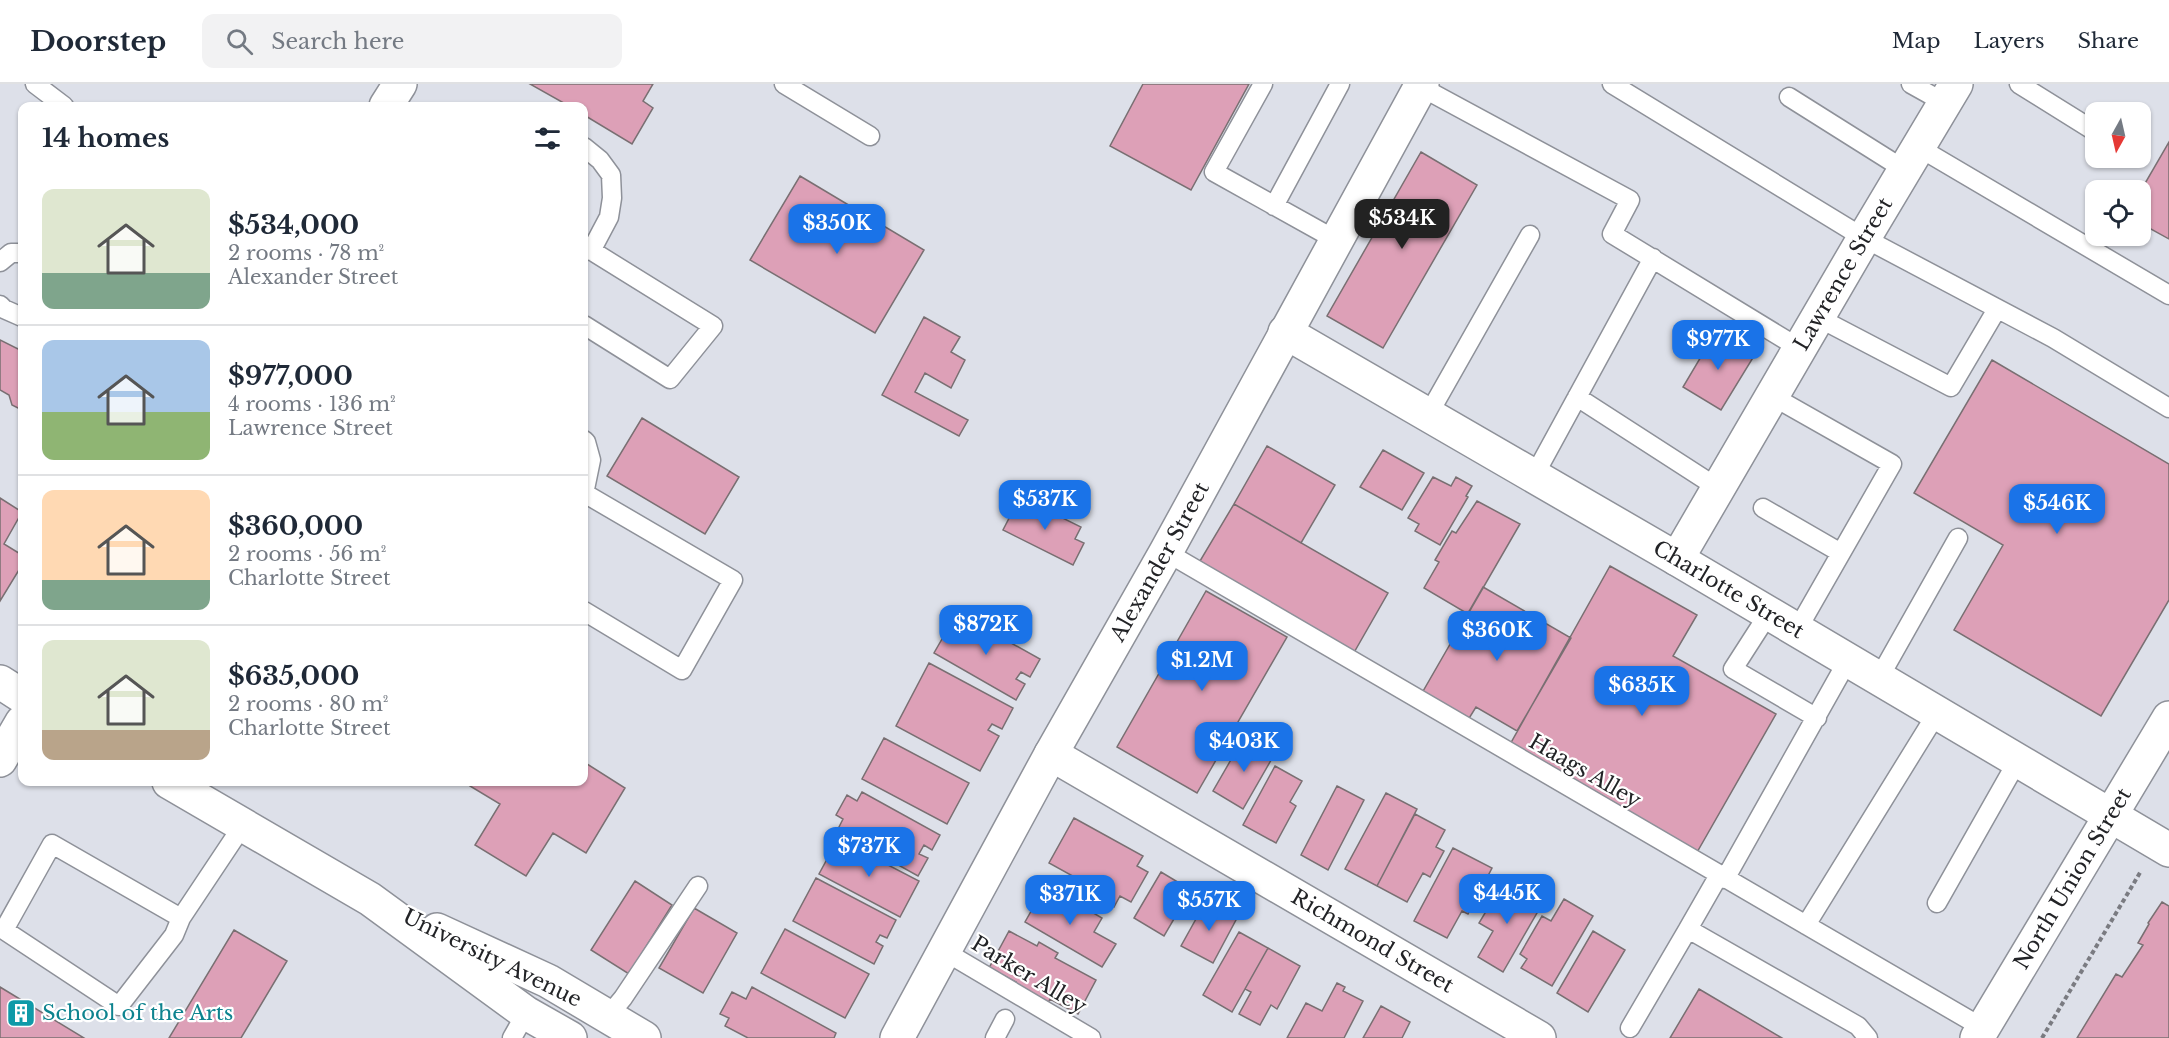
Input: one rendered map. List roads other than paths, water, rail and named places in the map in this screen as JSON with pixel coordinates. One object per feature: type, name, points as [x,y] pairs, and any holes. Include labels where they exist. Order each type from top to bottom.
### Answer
[{"type":"street","points":[[389,102],[400,84]]},
{"type":"street","name":"Alexander Street","points":[[897,1038],[1051,754],[1166,552],[1421,85]]},
{"type":"street","name":"Lawrence Street","points":[[1677,559],[1950,93]]},
{"type":"street","name":"Charlotte Street","points":[[1286,332],[1677,559],[2169,850]]},
{"type":"street","points":[[0,682],[18,693]]},
{"type":"street","name":"North Union Street","points":[[1980,1033],[2169,718]]},
{"type":"street","points":[[0,759],[18,729]]},
{"type":"street","name":"Richmond Street","points":[[1051,754],[1539,1038]]},
{"type":"street","name":"University Avenue","points":[[176,786],[370,899],[548,981],[644,1038]]},
{"type":"street","name":"University Avenue","points":[[370,899],[519,1025],[570,1038]]},
{"type":"lane","points":[[35,84],[59,102]]},
{"type":"lane","points":[[784,84],[870,136]]},
{"type":"lane","points":[[1263,84],[1214,172],[1336,240]]},
{"type":"lane","points":[[1274,206],[1340,84]]},
{"type":"lane","points":[[1612,84],[1864,238],[2053,338],[2169,408]]},
{"type":"lane","points":[[1911,84],[1950,93]]},
{"type":"lane","points":[[2019,84],[2085,125]]},
{"type":"lane","points":[[1421,85],[1630,200],[1612,234],[1799,348]]},
{"type":"lane","points":[[1790,97],[2169,295]]},
{"type":"lane","points":[[588,150],[600,160],[611,175],[612,198],[609,217],[588,247]]},
{"type":"lane","points":[[1428,414],[1530,235]]},
{"type":"lane","points":[[588,249],[713,326],[670,379],[588,328]]},
{"type":"lane","points":[[0,262],[11,253],[18,253]]},
{"type":"lane","points":[[1534,476],[1653,258]]},
{"type":"lane","points":[[0,305],[18,315]]},
{"type":"lane","points":[[1817,317],[1951,387],[1997,309]]},
{"type":"lane","points":[[1772,396],[1892,464],[1797,630]]},
{"type":"lane","points":[[1577,398],[1718,488]]},
{"type":"lane","points":[[588,449],[591,460],[588,474]]},
{"type":"lane","points":[[588,495],[733,580],[682,670],[588,613]]},
{"type":"lane","points":[[1763,508],[1841,553]]},
{"type":"lane","points":[[1879,678],[1958,538]]},
{"type":"lane","name":"Haags Alley","points":[[1166,552],[1806,925],[1980,1033]]},
{"type":"lane","points":[[1769,613],[1733,669],[1816,718]]},
{"type":"lane","points":[[1630,1028],[1688,929],[1722,877],[1848,660]]},
{"type":"lane","points":[[1806,925],[1936,712]]},
{"type":"lane","points":[[1937,903],[2018,760]]},
{"type":"lane","points":[[181,918],[52,844],[4,930],[119,1006],[174,936],[181,918],[243,825]]},
{"type":"lane","points":[[608,1016],[623,998],[698,885]]},
{"type":"lane","points":[[1688,929],[1858,1026],[1868,1038]]},
{"type":"lane","name":"Parker Alley","points":[[944,951],[1091,1038]]},
{"type":"lane","points":[[995,1038],[1005,1019]]},
{"type":"place","name":"School of the Arts","points":[[21,1013]]}]
